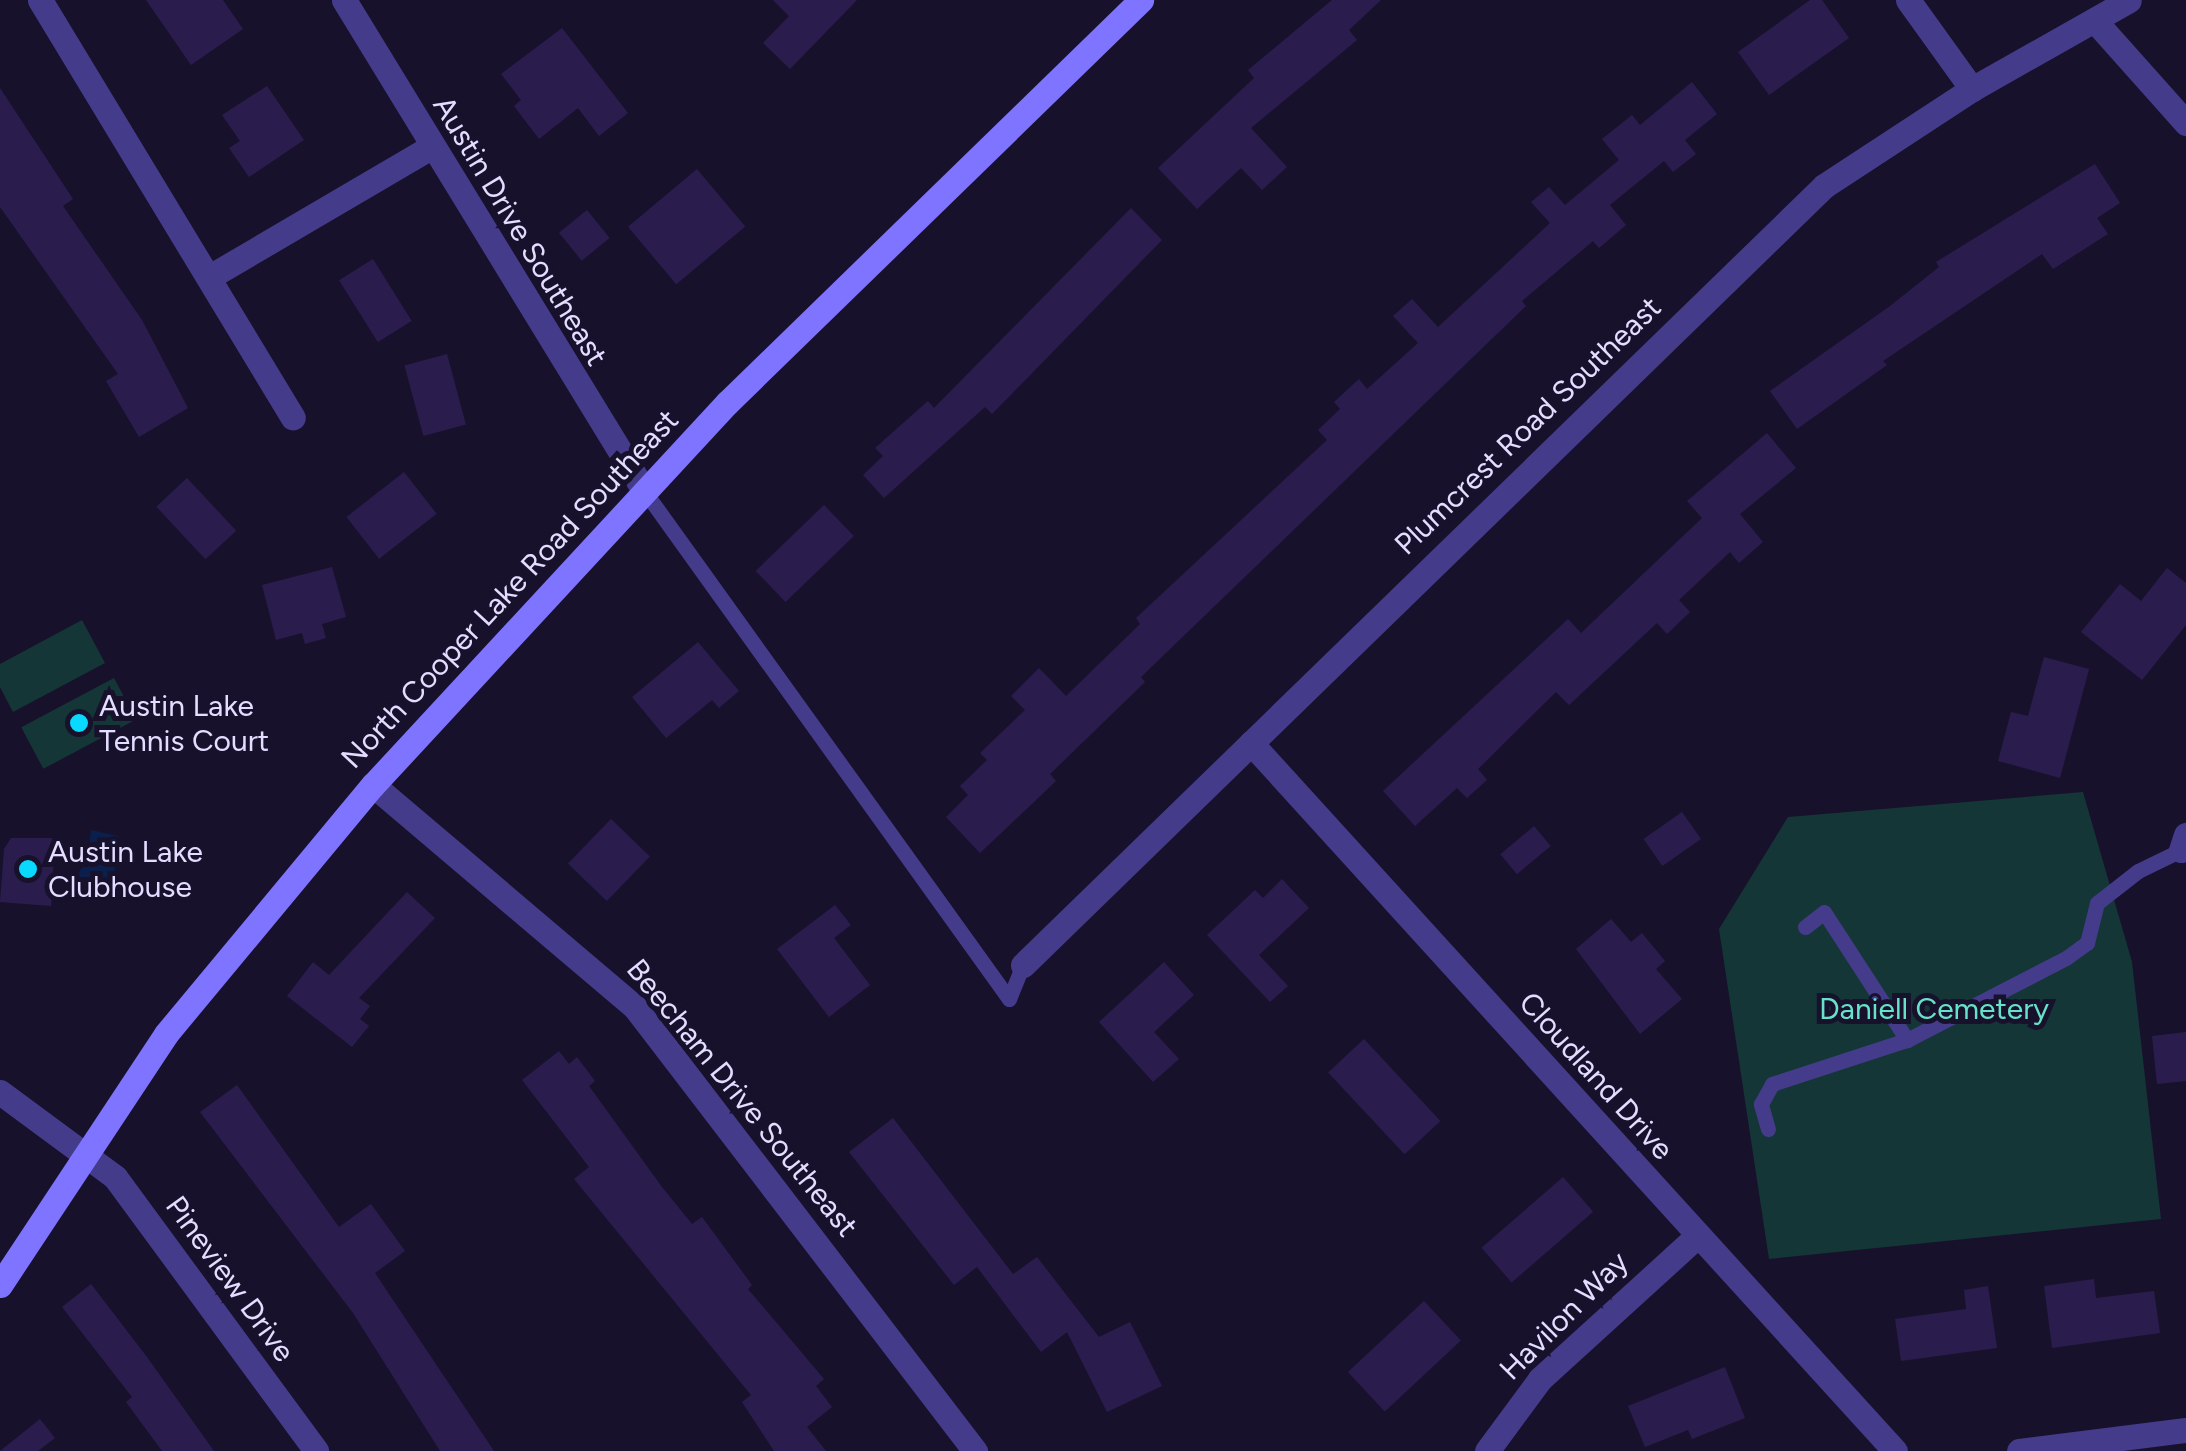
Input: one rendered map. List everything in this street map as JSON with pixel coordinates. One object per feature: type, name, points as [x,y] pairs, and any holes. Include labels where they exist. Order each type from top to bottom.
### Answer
[{"type":"street","points":[[40,0],[294,416]]},
{"type":"street","name":"Austin Drive Southeast","points":[[344,0],[644,492]]},
{"type":"street","name":"North Cooper Lake Road Southeast","points":[[0,1285],[84,1152],[250,927],[373,785],[644,492],[891,239],[1141,0]]},
{"type":"street","points":[[1908,0],[1972,90]]},
{"type":"street","name":"Plumcrest Road Southeast","points":[[1024,966],[1824,186],[1972,90],[2129,0]]},
{"type":"street","points":[[2095,21],[2186,123]]},
{"type":"street","points":[[211,276],[431,147]]},
{"type":"street","name":"Cloudland Drive","points":[[1251,743],[1895,1451]]},
{"type":"street","name":"Beecham Drive Southeast","points":[[373,785],[620,990],[975,1451]]},
{"type":"street","name":"Pineview Drive","points":[[0,1092],[115,1177],[316,1451]]},
{"type":"street","name":"Havilon Way","points":[[1486,1451],[1540,1379],[1697,1236]]},
{"type":"street","points":[[2018,1451],[2186,1430]]},
{"type":"lane","points":[[644,492],[1009,1000],[1024,966]]},
{"type":"lane","points":[[1768,1129],[1760,1104],[1772,1084],[1907,1040],[2066,958],[2087,942],[2098,903],[2138,871],[2184,843]]},
{"type":"lane","points":[[1805,927],[1824,912],[1907,1040]]},
{"type":"green space","name":"Austin Lake Tennis Court","points":[[82,620],[105,663],[13,712],[0,687],[0,664]]},
{"type":"green space","name":"Austin Lake Tennis Court","points":[[114,678],[136,719],[43,769],[21,727]]},
{"type":"green space","name":"Daniell Cemetery","points":[[2083,792],[2132,962],[2161,1219],[1769,1259],[1719,929],[1788,817]]},
{"type":"water","points":[[91,830],[118,836],[112,900],[80,898],[70,883],[87,862]]},
{"type":"building","points":[[146,0],[223,0],[243,29],[191,65]]},
{"type":"building","points":[[773,0],[857,0],[790,69],[763,43],[789,16]]},
{"type":"building","points":[[1332,0],[1381,0],[1349,30],[1357,40],[1251,128],[1287,167],[1262,190],[1241,168],[1197,209],[1158,168],[1254,78],[1248,70]]},
{"type":"building","points":[[1810,0],[1822,0],[1849,38],[1769,95],[1738,52]]},
{"type":"building","points":[[562,28],[628,113],[599,136],[578,108],[539,139],[514,106],[521,100],[501,74]]},
{"type":"building","points":[[1692,82],[1717,114],[1685,140],[1696,154],[1673,172],[1664,161],[1610,205],[1626,225],[1599,248],[1593,241],[1522,301],[1526,306],[1141,677],[1145,682],[1050,774],[1056,781],[980,853],[946,817],[968,795],[960,786],[987,760],[980,753],[1025,710],[1011,696],[1039,668],[1066,696],[1140,624],[1136,618],[1327,440],[1318,430],[1340,409],[1334,402],[1359,379],[1367,389],[1418,343],[1393,316],[1412,299],[1438,327],[1550,223],[1531,202],[1549,187],[1565,205],[1619,160],[1602,139],[1632,115],[1640,125]]},
{"type":"building","points":[[267,86],[304,140],[249,177],[229,148],[240,141],[222,115]]},
{"type":"building","points":[[0,88],[73,199],[63,206],[142,320],[188,408],[139,437],[106,381],[118,374],[0,207]]},
{"type":"building","points":[[2095,164],[2120,203],[2097,218],[2108,234],[2053,269],[2042,254],[1883,361],[1887,365],[1797,429],[1770,391],[1890,306],[1939,267],[1936,262]]},
{"type":"building","points":[[697,169],[745,226],[676,284],[628,227]]},
{"type":"building","points":[[1131,208],[1162,240],[992,414],[985,407],[884,498],[863,475],[883,456],[875,448],[928,401],[934,408]]},
{"type":"building","points":[[587,210],[610,238],[582,261],[559,233]]},
{"type":"building","points":[[373,259],[412,321],[378,342],[339,280]]},
{"type":"building","points":[[447,354],[466,425],[423,436],[404,365]]},
{"type":"building","points":[[1767,433],[1796,468],[1740,514],[1763,542],[1739,563],[1730,552],[1679,600],[1690,612],[1667,634],[1657,623],[1569,705],[1556,692],[1478,769],[1487,780],[1467,798],[1457,788],[1415,826],[1383,791],[1568,619],[1581,633],[1702,518],[1687,501]]},
{"type":"building","points":[[404,472],[437,514],[379,559],[346,517]]},
{"type":"building","points":[[187,478],[236,531],[205,559],[156,507]]},
{"type":"building","points":[[824,505],[854,536],[786,602],[756,571]]},
{"type":"building","points":[[332,567],[346,617],[322,624],[326,638],[305,644],[302,633],[276,640],[262,585]]},
{"type":"building","points":[[2167,568],[2186,583],[2186,625],[2142,680],[2081,632],[2120,584],[2141,601]]},
{"type":"building","points":[[698,642],[739,691],[719,708],[712,700],[666,738],[632,697]]},
{"type":"building","points":[[2044,657],[2089,669],[2060,778],[1998,761],[2011,712],[2028,716]]},
{"type":"building","points":[[1682,812],[1701,839],[1662,866],[1643,839]]},
{"type":"building","points":[[611,819],[650,857],[607,901],[568,864]]},
{"type":"building","points":[[1534,826],[1551,846],[1517,874],[1500,854]]},
{"type":"building","name":"Austin Lake Clubhouse","points":[[11,838],[55,838],[51,906],[0,902],[4,849]]},
{"type":"building","points":[[1282,879],[1309,908],[1259,955],[1288,986],[1270,1002],[1207,935],[1255,890],[1263,898]]},
{"type":"building","points":[[407,892],[435,918],[359,998],[370,1006],[360,1019],[369,1026],[352,1047],[287,996],[313,962],[329,975]]},
{"type":"building","points":[[835,905],[851,925],[834,938],[870,985],[829,1017],[777,949]]},
{"type":"building","points":[[1611,919],[1631,942],[1642,933],[1665,961],[1656,969],[1682,999],[1640,1034],[1576,949]]},
{"type":"building","points":[[1164,962],[1194,995],[1154,1032],[1179,1059],[1153,1082],[1099,1022]]},
{"type":"building","points":[[2186,1032],[2186,1081],[2157,1084],[2152,1036]]},
{"type":"building","points":[[1364,1039],[1440,1121],[1405,1154],[1328,1072]]},
{"type":"building","points":[[559,1051],[569,1064],[577,1057],[595,1081],[589,1086],[662,1187],[692,1224],[702,1217],[752,1285],[748,1289],[824,1379],[816,1386],[832,1407],[807,1427],[826,1451],[774,1451],[742,1402],[751,1395],[574,1179],[589,1167],[522,1080]]},
{"type":"building","points":[[237,1085],[339,1227],[371,1204],[405,1251],[375,1273],[494,1451],[440,1451],[353,1313],[200,1112]]},
{"type":"building","points":[[893,1118],[1013,1274],[1037,1257],[1099,1337],[1130,1322],[1162,1386],[1107,1412],[1067,1332],[1041,1352],[977,1267],[954,1285],[849,1152]]},
{"type":"building","points":[[1563,1177],[1593,1212],[1512,1283],[1481,1248]]},
{"type":"building","points":[[2094,1279],[2096,1298],[2154,1291],[2160,1333],[2052,1348],[2044,1286]]},
{"type":"building","points":[[91,1284],[214,1451],[162,1451],[126,1402],[132,1397],[62,1307]]},
{"type":"building","points":[[1988,1286],[1997,1348],[1901,1361],[1895,1319],[1966,1309],[1964,1290]]},
{"type":"building","points":[[1424,1301],[1461,1340],[1385,1411],[1348,1372]]},
{"type":"building","points":[[1725,1367],[1745,1418],[1692,1439],[1688,1430],[1645,1447],[1628,1406]]},
{"type":"building","points":[[40,1419],[55,1438],[38,1451],[0,1451]]},
{"type":"place","name":"Austin Lake Tennis Court","points":[[79,723]]},
{"type":"place","name":"Austin Lake Clubhouse","points":[[28,869]]}]
